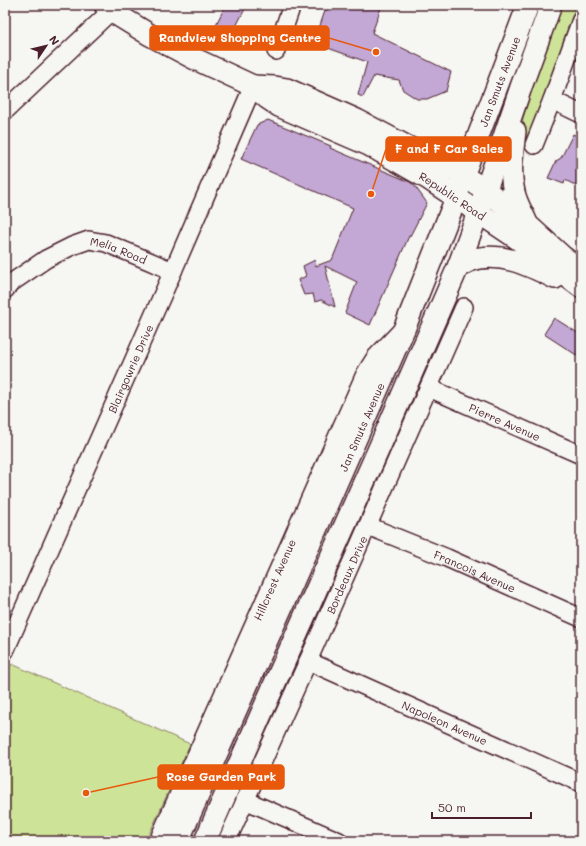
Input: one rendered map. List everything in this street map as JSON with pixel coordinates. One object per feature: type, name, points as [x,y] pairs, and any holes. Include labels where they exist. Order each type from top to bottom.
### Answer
[{"type":"main road","name":"Jan Smuts Avenue","points":[[178,841],[404,327],[456,198],[528,5]]},
{"type":"main road","name":"Jan Smuts Avenue","points":[[205,841],[458,267],[551,5]]},
{"type":"main road","name":"Republic Road","points":[[108,8],[150,36],[253,86],[279,106],[369,145],[427,178],[515,237],[581,287]]},
{"type":"main road","name":"Republic Road","points":[[253,86],[275,86],[287,88],[357,120],[463,176],[486,190],[563,257],[581,270]]},
{"type":"main road","points":[[521,87],[511,169],[514,192],[518,205],[529,226]]},
{"type":"main road","points":[[458,267],[469,261],[500,257],[513,260],[540,271],[581,290]]},
{"type":"street","points":[[276,51],[292,5]]},
{"type":"street","points":[[5,111],[108,8]]},
{"type":"street","points":[[534,145],[581,20]]},
{"type":"street","name":"Blairgowrie Drive","points":[[5,650],[173,271],[253,86]]},
{"type":"street","points":[[552,100],[581,114]]},
{"type":"street","name":"Melia Road","points":[[5,290],[11,283],[46,259],[72,246],[89,240],[106,243],[173,271]]},
{"type":"street","name":"Bordeaux Drive","points":[[227,841],[464,307]]},
{"type":"street","name":"Hillcrest Avenue","points":[[158,841],[366,374],[375,358],[404,327]]},
{"type":"street","name":"Pierre Avenue","points":[[429,388],[581,455]]},
{"type":"street","name":"Francois Avenue","points":[[368,526],[447,558],[581,618]]},
{"type":"street","name":"Napoleon Avenue","points":[[308,661],[581,783]]},
{"type":"street","points":[[245,800],[339,841]]},
{"type":"green space","points":[[559,5],[576,5],[519,167],[523,118]]},
{"type":"green space","points":[[12,664],[190,744],[146,841],[5,841],[5,678]]},
{"type":"building","points":[[226,5],[247,5],[230,38],[213,30]]},
{"type":"building","points":[[327,5],[382,5],[372,33],[451,72],[446,91],[427,99],[417,99],[403,90],[399,80],[374,76],[363,97],[358,95],[367,62],[314,43]]},
{"type":"building","points":[[268,120],[331,146],[330,148],[410,182],[414,185],[427,203],[409,236],[370,325],[345,313],[357,282],[325,266],[335,307],[321,300],[315,302],[313,294],[304,295],[298,280],[306,276],[303,266],[315,260],[316,266],[332,260],[353,208],[241,159],[257,125]]},
{"type":"building","points":[[573,134],[581,138],[581,157],[576,168],[581,170],[581,177],[577,186],[565,180],[564,184],[548,178],[556,161],[561,158]]},
{"type":"building","points":[[554,318],[581,335],[581,358],[544,334]]},
{"type":"place","name":"Randview Shopping Centre","points":[[376,52]]},
{"type":"place","name":"F and F Car Sales","points":[[371,194]]},
{"type":"place","name":"Rose Garden Park","points":[[86,793]]}]
